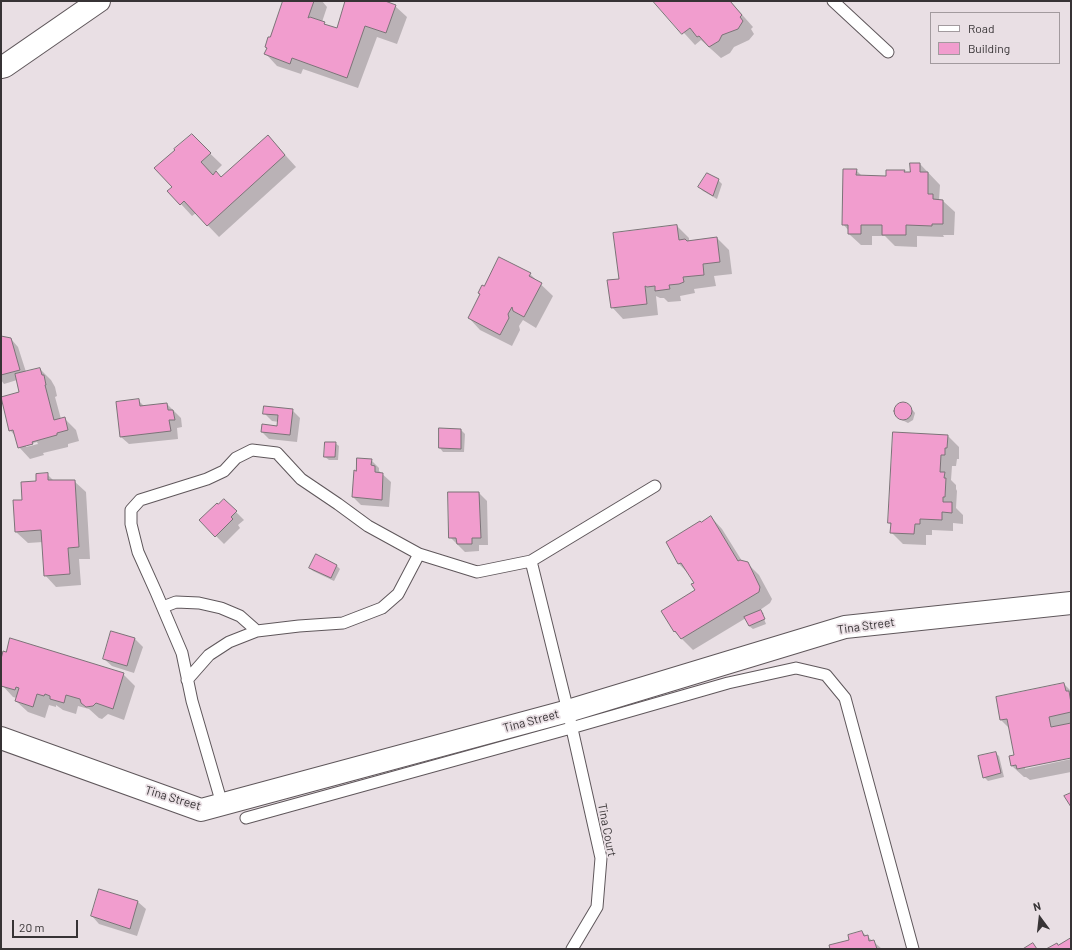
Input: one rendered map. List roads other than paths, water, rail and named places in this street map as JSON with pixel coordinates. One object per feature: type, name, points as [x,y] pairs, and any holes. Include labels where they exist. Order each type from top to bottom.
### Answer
[{"type":"street","points":[[1,67],[99,1]]},
{"type":"street","name":"Tina Street","points":[[1,738],[201,810],[570,720],[845,627],[1071,603]]},
{"type":"lane","points":[[833,1],[888,52]]},
{"type":"lane","points":[[222,804],[192,701],[182,653],[138,552],[131,524],[131,510],[140,500],[207,479],[224,471],[236,458],[252,450],[277,454],[301,479],[368,526],[419,554],[477,572],[531,561],[655,486]]},
{"type":"lane","points":[[187,680],[209,655],[229,642],[256,631],[343,623],[382,608],[398,594],[419,554]]},
{"type":"lane","name":"Tina Court","points":[[531,561],[570,720],[600,858],[597,907],[572,949]]},
{"type":"lane","points":[[163,608],[176,602],[199,603],[221,608],[240,616],[256,631]]},
{"type":"lane","points":[[246,818],[570,720],[796,668],[826,674],[845,698],[913,949]]}]
